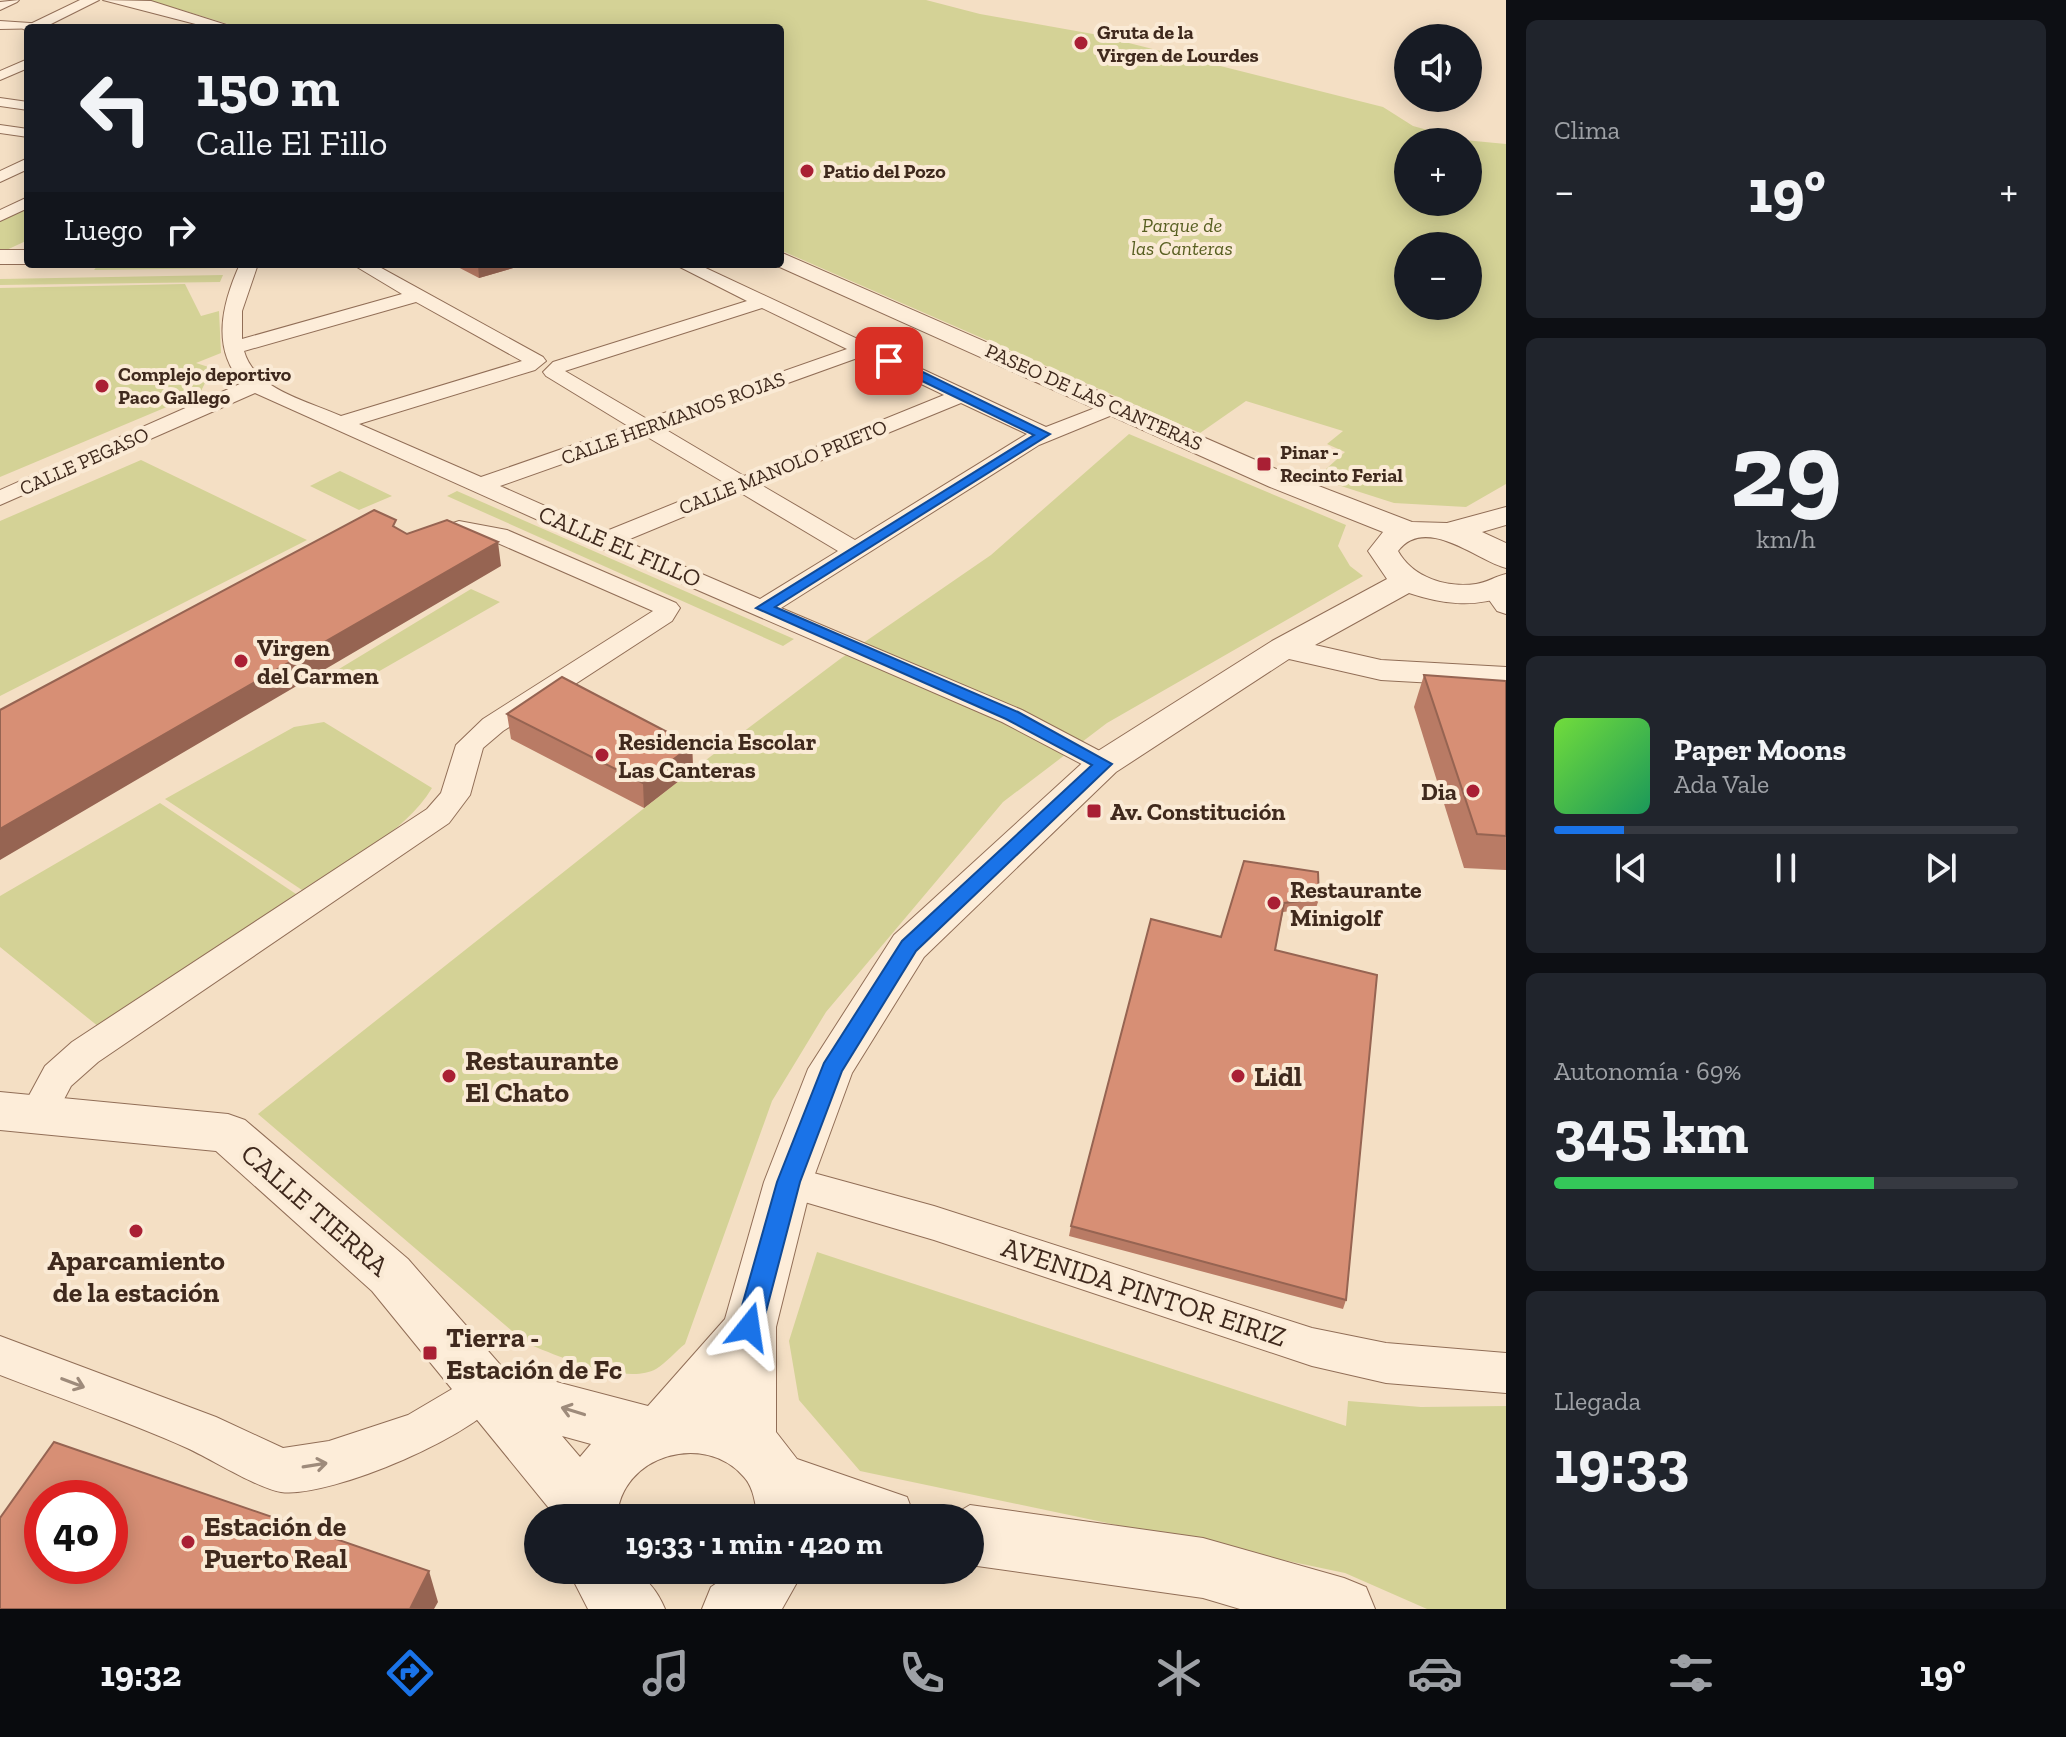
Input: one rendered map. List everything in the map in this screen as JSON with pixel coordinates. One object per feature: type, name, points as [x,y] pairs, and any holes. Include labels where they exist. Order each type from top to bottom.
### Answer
[{"type":"street","points":[[0,6],[13,0]]},
{"type":"street","points":[[39,24],[92,0]]},
{"type":"street","points":[[110,0],[151,5],[215,24]]},
{"type":"street","points":[[0,25],[24,27]]},
{"type":"street","points":[[0,41],[24,31]]},
{"type":"street","points":[[0,76],[24,65]]},
{"type":"street","points":[[0,87],[24,90]]},
{"type":"street","points":[[0,102],[24,105]]},
{"type":"street","points":[[0,129],[24,132]]},
{"type":"street","points":[[0,177],[24,165]]},
{"type":"street","points":[[0,185],[24,188]]},
{"type":"street","points":[[0,216],[24,204]]},
{"type":"street","name":"PASEO DE LAS CANTERAS","points":[[784,261],[1280,481],[1410,532]]},
{"type":"street","points":[[247,268],[236,296],[232,348],[245,376],[255,385]]},
{"type":"street","points":[[368,268],[544,366],[854,550]]},
{"type":"street","points":[[690,268],[750,302],[1037,437]]},
{"type":"street","points":[[232,348],[416,296]]},
{"type":"street","points":[[366,432],[722,300],[750,302]]},
{"type":"street","points":[[342,422],[544,366],[750,302]]},
{"type":"street","name":"CALLE HERMANOS ROJAS","points":[[481,485],[857,352]]},
{"type":"street","name":"CALLE EL FILLO","points":[[255,385],[604,541],[1012,716],[1103,764]]},
{"type":"street","name":"CALLE PEGASO","points":[[0,498],[255,385]]},
{"type":"street","name":"CALLE MANOLO PRIETO","points":[[604,541],[742,482],[954,398]]},
{"type":"street","points":[[763,608],[1037,437],[1115,407]]},
{"type":"street","points":[[1449,532],[1478,541],[1503,577],[1453,593],[1409,580],[1386,561],[1383,551],[1387,543],[1410,532],[1449,532],[1506,516]]},
{"type":"street","points":[[19,1112],[85,1052],[438,816],[455,795],[470,745],[493,725],[663,616],[667,608],[499,535],[459,528],[412,548]]},
{"type":"street","points":[[591,1504],[599,1478],[613,1460],[657,1430],[736,1349],[749,1327],[788,1182],[831,1069],[909,946],[1103,764],[1284,648],[1409,580]]},
{"type":"street","points":[[1284,648],[1381,670],[1506,677]]},
{"type":"street","name":"CALLE TIERRA","points":[[19,1112],[228,1133],[390,1275],[580,1504]]},
{"type":"street","name":"AVENIDA PINTOR EIRIZ","points":[[788,1182],[934,1223],[1312,1347],[1386,1363],[1506,1373]]},
{"type":"street","points":[[749,1327],[772,1481]]},
{"type":"street","points":[[0,1355],[200,1432],[282,1470],[329,1463],[421,1432],[486,1389],[657,1430],[695,1424],[723,1429],[772,1481],[843,1504]]},
{"type":"street","points":[[984,1537],[1203,1568],[1344,1609]]},
{"type":"street","points":[[733,1609],[764,1584]]},
{"type":"green space","name":"Parque de las Canteras","points":[[128,0],[926,0],[980,14],[1093,34],[1383,107],[1420,128],[1394,128],[1394,216],[1482,216],[1482,142],[1506,144],[1506,484],[1466,507],[1394,503],[1316,478],[1345,452],[1327,444],[1343,431],[1246,401],[1200,433],[784,252],[784,24],[228,24],[175,8]]},
{"type":"green space","points":[[24,209],[24,242],[0,253],[0,221]]},
{"type":"green space","points":[[96,268],[228,268],[94,270]]},
{"type":"green space","points":[[223,275],[220,282],[0,285],[0,279]]},
{"type":"green space","name":"Complejo deportivo Paco Gallego","points":[[185,284],[201,316],[219,311],[221,353],[196,363],[221,371],[207,379],[200,393],[0,477],[0,288]]},
{"type":"green space","points":[[1129,434],[1346,525],[1338,546],[1350,566],[1363,576],[1107,723],[1003,802],[826,1012],[772,1101],[685,1344],[660,1366],[643,1373],[609,1371],[526,1343],[258,1114],[686,775],[840,659],[991,555]]},
{"type":"green space","points":[[141,460],[307,540],[0,696],[0,521]]},
{"type":"green space","points":[[340,471],[392,496],[359,510],[310,486]]},
{"type":"green space","points":[[457,491],[794,639],[783,646],[447,496]]},
{"type":"green space","points":[[471,589],[500,602],[362,681],[339,669]]},
{"type":"green space","points":[[324,722],[432,788],[390,833],[302,890],[165,799],[294,727]]},
{"type":"green space","points":[[160,803],[296,894],[99,1027],[0,947],[0,896]]},
{"type":"green space","points":[[817,1252],[1346,1426],[1348,1401],[1421,1407],[1506,1406],[1506,1609],[1427,1609],[1345,1573],[860,1471],[799,1400],[789,1341]]},
{"type":"building","name":"Virgen del Carmen","points":[[374,510],[396,520],[393,526],[407,534],[447,520],[498,542],[0,829],[0,710]]},
{"type":"building","points":[[1424,675],[1506,681],[1506,836],[1477,834]]},
{"type":"building","points":[[562,677],[692,745],[643,783],[507,714]]},
{"type":"building","name":"Lidl","points":[[1244,861],[1318,872],[1319,899],[1284,903],[1275,950],[1377,975],[1346,1300],[1071,1226],[1151,919],[1221,937]]},
{"type":"building","name":"Estación de Puerto Real","points":[[54,1442],[429,1571],[410,1609],[0,1609],[0,1518],[24,1484],[24,1584],[128,1584],[128,1480],[27,1480]]},
{"type":"place","name":"Gruta de la Virgen de Lourdes","points":[[1081,43]]},
{"type":"place","name":"Patio del Pozo","points":[[807,171]]},
{"type":"place","name":"Complejo deportivo Paco Gallego","points":[[102,386]]},
{"type":"place","name":"Pinar - Recinto Ferial","points":[[1264,464]]},
{"type":"place","name":"Virgen del Carmen","points":[[241,661]]},
{"type":"place","name":"Residencia Escolar Las Canteras","points":[[602,755]]},
{"type":"place","name":"Dia","points":[[1473,791]]},
{"type":"place","name":"Av. Constitución","points":[[1094,811]]},
{"type":"place","name":"Restaurante Minigolf","points":[[1274,903]]},
{"type":"place","name":"Restaurante El Chato","points":[[449,1076]]},
{"type":"place","name":"Lidl","points":[[1238,1076]]},
{"type":"place","name":"Aparcamiento de la estación","points":[[136,1231]]},
{"type":"place","name":"Tierra - Estación de Fc","points":[[430,1353]]},
{"type":"place","name":"Estación de Puerto Real","points":[[188,1542]]},
{"type":"route","points":[[749,1327],[788,1182],[831,1069],[909,946],[1103,764],[1012,716],[763,608],[1044,434],[889,361]]}]
